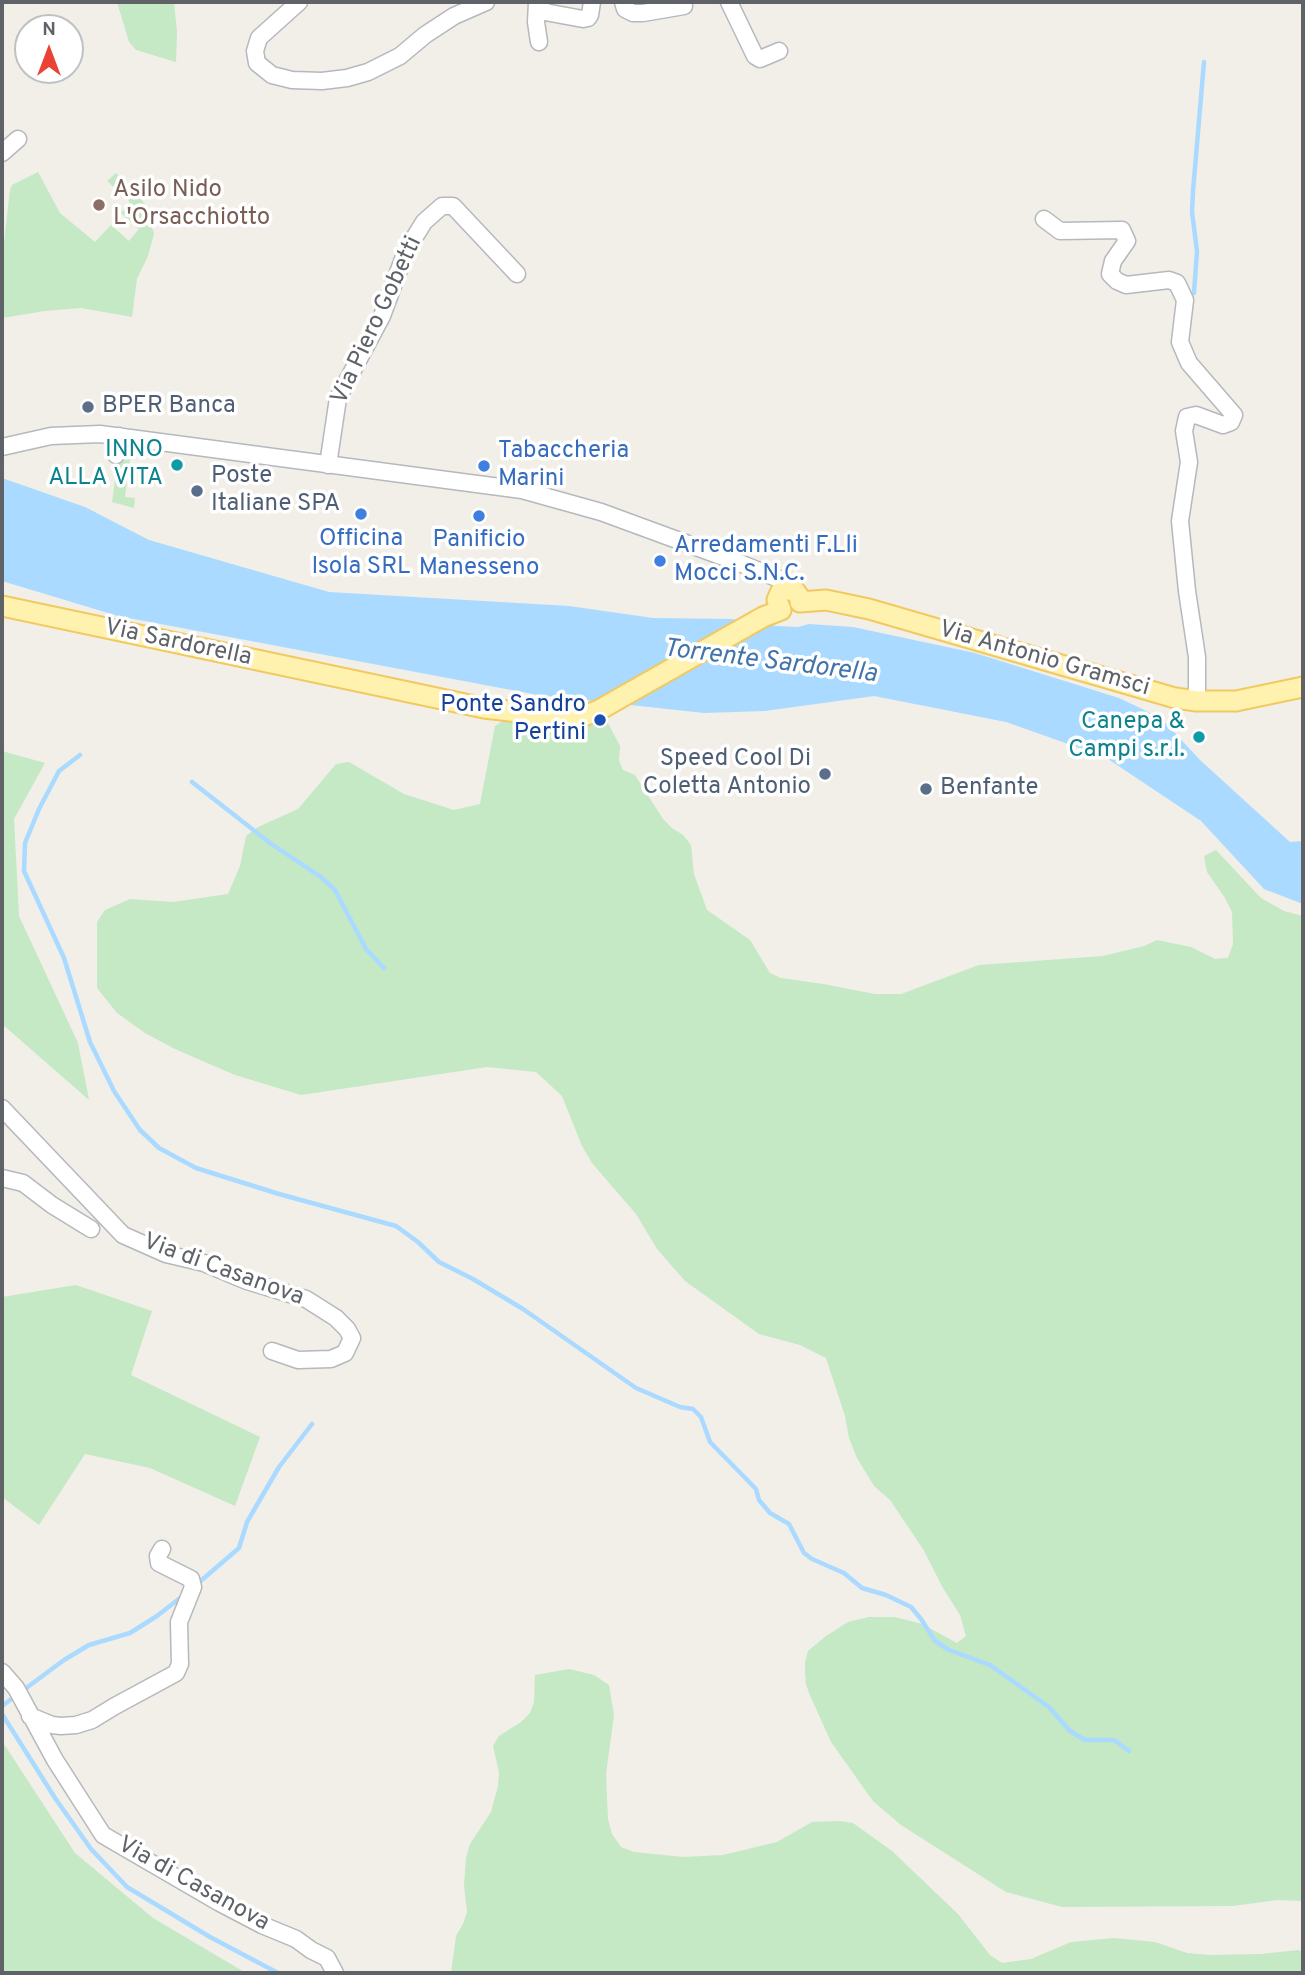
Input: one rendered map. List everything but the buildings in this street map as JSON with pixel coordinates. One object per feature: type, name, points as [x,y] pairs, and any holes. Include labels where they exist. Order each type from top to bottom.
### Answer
[{"type":"main road","name":"Via Sardorella","points":[[2,606],[514,712],[584,716],[772,614],[778,596],[783,591],[795,596]]},
{"type":"main road","name":"Via Antonio Gramsci","points":[[795,596],[869,609],[1163,695],[1197,701],[1236,701],[1303,687]]},
{"type":"street","points":[[299,2],[258,38],[255,51],[257,63],[272,75],[292,80],[322,81],[368,72],[400,56],[454,16],[486,2]]},
{"type":"street","points":[[537,2],[545,12],[583,19],[590,15],[592,2]]},
{"type":"street","points":[[537,2],[539,42]]},
{"type":"street","points":[[623,2],[625,9],[633,13],[684,6]]},
{"type":"street","points":[[729,2],[755,56],[760,59],[779,51]]},
{"type":"street","points":[[2,153],[18,139]]},
{"type":"street","name":"Via Piero Gobetti","points":[[327,465],[338,398],[382,316],[406,251],[424,222],[442,206],[453,206],[517,274]]},
{"type":"street","points":[[1044,219],[1060,231],[1122,230],[1128,241],[1113,261],[1110,274],[1117,281],[1126,285],[1169,279],[1177,283],[1185,300],[1180,342],[1189,363],[1234,415],[1231,422],[1223,425],[1196,415],[1187,417],[1184,431],[1189,462],[1180,521],[1197,657],[1197,701]]},
{"type":"street","points":[[2,447],[51,436],[100,434],[522,490],[601,512],[737,562],[779,579],[795,596]]},
{"type":"street","points":[[116,455],[119,436]]},
{"type":"street","name":"Via di Casanova","points":[[2,1108],[123,1235],[166,1254],[205,1263],[247,1281],[306,1299],[335,1318],[352,1338],[345,1353],[331,1359],[298,1360],[272,1351]]},
{"type":"street","points":[[2,1178],[23,1183],[91,1229]]},
{"type":"street","points":[[30,1716],[52,1725],[76,1725],[92,1720],[176,1673],[180,1664],[179,1622],[193,1587],[191,1579],[159,1563],[158,1556],[162,1549]]},
{"type":"street","name":"Via di Casanova","points":[[2,1672],[16,1688],[77,1796],[103,1835],[220,1903],[296,1939],[327,1958],[335,1973]]},
{"type":"green space","points":[[117,2],[174,2],[176,62],[136,50],[129,42]]},
{"type":"green space","points":[[38,172],[60,213],[95,242],[111,225],[129,241],[139,229],[121,213],[130,202],[107,181],[116,173],[145,204],[154,234],[148,256],[137,279],[132,317],[81,308],[2,318],[2,260],[10,190],[12,185]]},
{"type":"green space","points":[[118,458],[130,459],[125,497],[135,498],[134,508],[112,502]]},
{"type":"green space","points":[[507,718],[579,727],[608,723],[620,746],[619,761],[623,770],[635,775],[663,819],[691,845],[694,874],[707,910],[750,940],[770,973],[781,978],[875,994],[901,994],[979,965],[1103,956],[1157,940],[1191,947],[1215,959],[1228,958],[1233,944],[1232,912],[1207,872],[1204,856],[1216,850],[1261,898],[1284,911],[1303,916],[1303,1901],[1277,1900],[1233,1906],[1062,1907],[1006,1892],[901,1825],[873,1801],[831,1742],[809,1693],[805,1672],[808,1651],[848,1622],[869,1617],[895,1617],[922,1624],[957,1643],[966,1636],[960,1615],[923,1549],[890,1500],[874,1486],[857,1458],[826,1358],[800,1345],[759,1334],[685,1281],[657,1249],[636,1214],[592,1163],[582,1146],[562,1096],[536,1072],[487,1067],[301,1095],[235,1075],[175,1049],[145,1033],[117,1013],[97,988],[97,922],[105,910],[130,899],[173,902],[228,894],[240,866],[246,836],[258,827],[298,809],[336,764],[349,762],[404,794],[454,810],[480,804],[495,726]]},
{"type":"green space","points":[[2,751],[45,763],[14,819],[19,916],[78,1043],[89,1100],[2,1024]]},
{"type":"green space","points":[[76,1285],[152,1311],[131,1375],[260,1437],[235,1506],[150,1468],[85,1454],[39,1525],[2,1497],[2,1297]]},
{"type":"green space","points":[[569,1669],[594,1675],[609,1685],[614,1715],[606,1774],[608,1819],[612,1834],[621,1847],[634,1852],[683,1857],[723,1855],[777,1842],[812,1822],[853,1823],[892,1851],[958,1914],[990,1955],[1002,1963],[1031,1959],[1071,1942],[1114,1938],[1155,1942],[1187,1953],[1209,1955],[1298,1950],[1303,1952],[1303,1973],[451,1973],[456,1936],[467,1912],[464,1885],[466,1858],[470,1844],[491,1812],[498,1786],[499,1772],[493,1746],[499,1736],[530,1713],[534,1702],[535,1675]]},
{"type":"green space","points":[[2,1741],[75,1853],[153,1918],[246,1973],[2,1973]]},
{"type":"water","name":"Torrente Sardorella","points":[[2,478],[85,507],[149,540],[329,592],[569,606],[653,618],[732,619],[777,626],[798,627],[809,624],[853,627],[975,653],[1119,698],[1161,718],[1200,760],[1290,842],[1303,841],[1303,904],[1264,889],[1201,821],[1105,757],[1006,722],[874,696],[765,711],[704,713],[538,695],[118,616],[2,581]]},
{"type":"waterway","points":[[1194,293],[1197,251],[1192,212],[1204,62]]},
{"type":"waterway","points":[[80,755],[59,771],[39,809],[25,843],[24,871],[64,958],[90,1042],[114,1091],[140,1130],[159,1148],[196,1168],[396,1226],[439,1262],[523,1309],[636,1388],[680,1407],[693,1409],[701,1417],[710,1442],[756,1489],[759,1500],[770,1513],[789,1524],[804,1553],[844,1573],[862,1588],[886,1595],[911,1607],[935,1641],[949,1650],[990,1665],[1049,1707],[1070,1731],[1085,1740],[1114,1740],[1129,1751]]},
{"type":"waterway","points":[[192,782],[335,890],[366,949],[384,968]]},
{"type":"waterway","points":[[196,1585],[239,1548],[247,1522],[279,1467],[312,1424]]},
{"type":"waterway","points":[[2,1706],[64,1660],[89,1645],[130,1633],[184,1595]]},
{"type":"waterway","points":[[2,1714],[91,1849],[127,1887],[210,1937],[278,1973]]},
{"type":"place","name":"Asilo Nido L'Orsacchiotto","points":[[99,205]]},
{"type":"place","name":"BPER Banca","points":[[88,407]]},
{"type":"place","name":"INNO ALLA VITA","points":[[177,465]]},
{"type":"place","name":"Tabaccheria Marini","points":[[484,466]]},
{"type":"place","name":"Poste Italiane SPA","points":[[197,491]]},
{"type":"place","name":"Officina Isola SRL","points":[[361,514]]},
{"type":"place","name":"Panificio Manesseno","points":[[479,516]]},
{"type":"place","name":"Arredamenti F.Lli Mocci S.N.C.","points":[[660,561]]},
{"type":"place","name":"Ponte Sandro Pertini","points":[[600,720]]},
{"type":"place","name":"Canepa & Campi s.r.l.","points":[[1199,737]]},
{"type":"place","name":"Speed Cool Di Coletta Antonio","points":[[825,774]]},
{"type":"place","name":"Benfante","points":[[926,789]]}]
